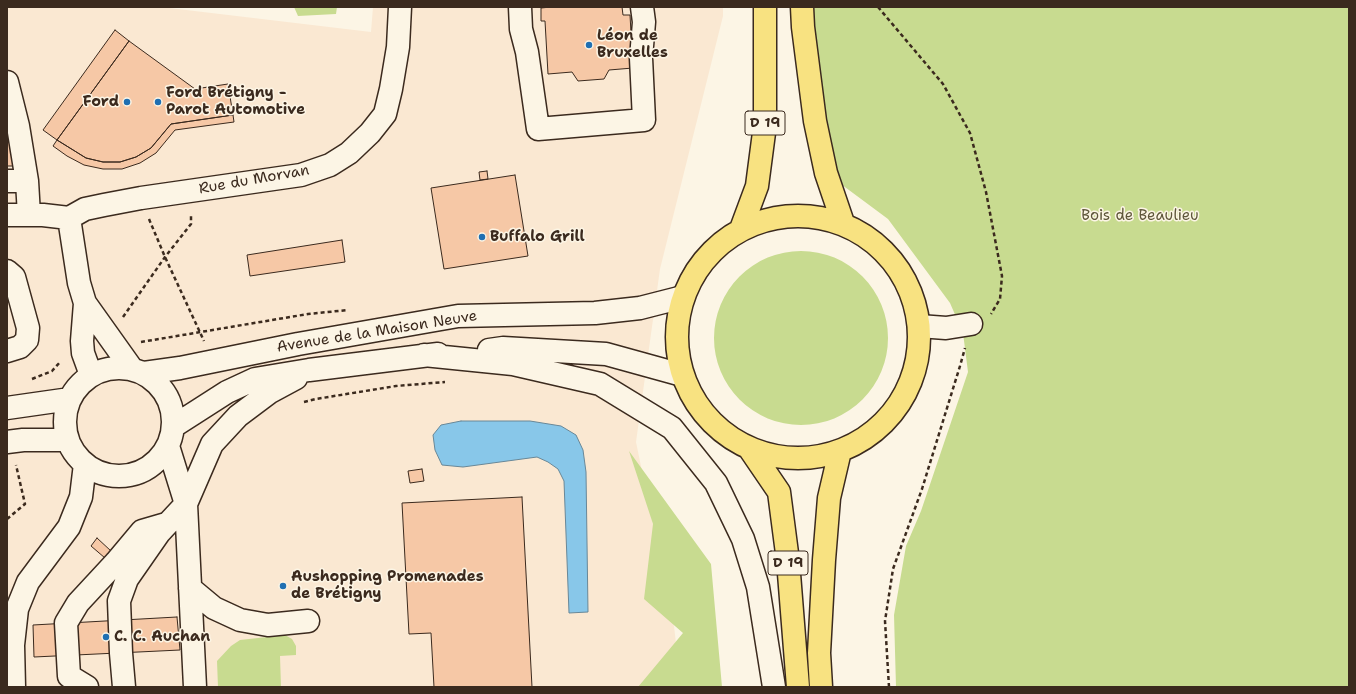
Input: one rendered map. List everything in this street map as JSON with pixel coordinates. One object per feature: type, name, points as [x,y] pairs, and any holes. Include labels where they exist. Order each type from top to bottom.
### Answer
[{"type":"main road","name":"D 19","points":[[741,229],[757,186],[765,125],[765,7]]},
{"type":"main road","points":[[802,7],[803,27],[815,121],[826,173],[843,224]]},
{"type":"main road","points":[[792,215],[818,216],[843,224],[866,236],[887,254],[903,275],[914,300],[919,326],[918,358],[908,388],[891,414],[868,436],[840,451],[810,458],[779,457],[749,448],[720,431],[706,416],[697,406],[682,375],[676,336],[683,297],[692,276],[706,258],[722,241],[741,229],[766,220],[792,215]]},
{"type":"main road","name":"D 19","points":[[749,448],[778,492],[788,561],[798,687]]},
{"type":"main road","name":"D 19","points":[[821,687],[819,653],[824,560],[829,498],[840,451]]},
{"type":"street","name":"Rue du Morvan","points":[[69,218],[85,209],[141,198],[301,175],[330,165],[350,153],[370,133],[385,114],[398,47],[400,7]]},
{"type":"street","points":[[520,7],[521,29],[527,52],[538,129],[644,120],[641,58],[644,22],[642,7]]},
{"type":"street","points":[[7,82],[18,126],[17,181],[29,215]]},
{"type":"street","points":[[7,215],[43,215],[69,218],[79,283],[85,304],[82,341],[83,353],[92,375]]},
{"type":"street","points":[[7,271],[14,277],[28,328],[27,340],[20,347],[7,351]]},
{"type":"street","name":"Avenue de la Maison Neuve","points":[[138,371],[180,368],[298,344],[458,316],[595,313],[640,308],[683,297]]},
{"type":"street","points":[[85,304],[138,371]]},
{"type":"street","points":[[919,326],[946,328],[971,324]]},
{"type":"street","name":"Avenue de la Maison Neuve","points":[[171,436],[227,392],[255,379],[309,370],[424,355],[503,348],[606,354],[682,375]]},
{"type":"street","points":[[424,355],[513,364],[600,384],[672,428],[716,483],[743,539],[758,587],[774,687]]},
{"type":"street","points":[[171,436],[159,459],[146,469],[131,474],[115,476],[99,472],[85,464],[75,453],[68,440],[65,426],[66,412],[70,398],[79,385],[92,375],[104,370],[118,367],[138,371],[157,382],[167,395],[172,410],[171,436],[186,504],[195,687]]},
{"type":"street","points":[[124,687],[119,601],[127,579],[159,533],[186,504],[212,444],[238,416],[270,392],[309,370]]},
{"type":"street","points":[[7,408],[70,398]]},
{"type":"street","points":[[11,451],[23,440],[68,440]]},
{"type":"street","points":[[13,645],[18,609],[28,582],[69,527],[81,497],[85,464]]},
{"type":"street","points":[[87,687],[69,676],[66,623],[78,603],[142,531],[168,523]]},
{"type":"street","points":[[190,588],[214,608],[240,620],[268,625],[308,621]]},
{"type":"street","points":[[7,610],[13,645],[14,687]]},
{"type":"path","points":[[878,7],[943,84],[970,133],[986,192],[1002,276],[1000,299],[991,313],[971,324],[960,366],[924,481],[893,569],[884,622],[889,687]]},
{"type":"path","points":[[120,323],[165,257],[191,224],[191,191]]},
{"type":"path","points":[[141,198],[165,257],[205,343]]},
{"type":"path","points":[[30,380],[52,371],[65,357]]},
{"type":"path","points":[[298,404],[316,399],[396,386],[448,382]]},
{"type":"path","points":[[7,519],[25,504],[11,451]]},
{"type":"shaded area","points":[[7,7],[161,7],[371,32],[373,7],[723,7],[723,16],[660,269],[636,442],[674,626],[681,687],[7,687]]},
{"type":"green space","points":[[294,7],[337,7],[336,14],[298,16]]},
{"type":"green space","name":"Bois de Beaulieu","points":[[802,7],[1349,7],[1349,687],[896,687],[894,615],[906,546],[921,511],[968,372],[963,333],[950,303],[888,219],[826,173]]},
{"type":"green space","points":[[801,251],[818,253],[834,258],[856,271],[868,283],[877,297],[884,313],[888,338],[886,355],[881,371],[868,393],[856,405],[842,414],[826,421],[801,425],[784,423],[768,418],[746,405],[734,393],[725,379],[718,363],[714,338],[716,321],[721,305],[734,283],[746,271],[760,262],[776,255]]},
{"type":"green space","points":[[629,451],[711,564],[722,687],[638,687],[683,633],[644,599],[653,524]]},
{"type":"green space","points":[[285,635],[292,639],[296,646],[296,655],[280,656],[281,687],[218,687],[217,661],[231,646],[240,640]]},
{"type":"water","points":[[461,421],[530,421],[561,426],[576,435],[583,450],[586,472],[588,612],[569,613],[564,481],[558,469],[537,457],[463,467],[442,465],[435,450],[433,435],[441,425]]},
{"type":"building","name":"Léon de Bruxelles","points":[[622,7],[623,15],[630,15],[633,68],[609,70],[604,79],[578,81],[572,72],[548,74],[545,21],[541,21],[541,8]]},
{"type":"building","points":[[115,30],[129,41],[57,140],[43,130]]},
{"type":"building","name":"Ford Brétigny - Parot Automotive","points":[[129,41],[195,89],[228,84],[233,115],[171,124],[151,148],[136,157],[120,162],[103,162],[86,158],[57,140]]},
{"type":"building","points":[[233,115],[234,122],[175,130],[156,153],[140,163],[122,169],[103,169],[84,165],[67,156],[53,146],[57,140],[86,158],[103,162],[120,162],[136,157],[151,148],[171,124]]},
{"type":"building","points":[[8,128],[15,166],[7,166]]},
{"type":"building","points":[[487,171],[488,179],[480,180],[479,172]]},
{"type":"building","name":"Buffalo Grill","points":[[515,175],[528,256],[444,269],[431,188]]},
{"type":"building","points":[[342,240],[345,262],[250,276],[247,255]]},
{"type":"building","points":[[422,469],[424,481],[410,483],[408,471]]},
{"type":"building","points":[[522,497],[532,687],[434,687],[431,633],[409,634],[402,503]]},
{"type":"building","points":[[97,538],[111,551],[105,558],[91,546]]},
{"type":"building","name":"C. C. Auchan","points":[[177,617],[180,650],[34,657],[33,625]]},
{"type":"place","name":"Léon de Bruxelles","points":[[589,45]]},
{"type":"place","name":"Ford","points":[[127,102]]},
{"type":"place","name":"Ford Brétigny - Parot Automotive","points":[[158,102]]},
{"type":"place","name":"Buffalo Grill","points":[[482,237]]},
{"type":"place","name":"Aushopping Promenades de Brétigny","points":[[283,586]]},
{"type":"place","name":"C. C. Auchan","points":[[106,637]]}]
